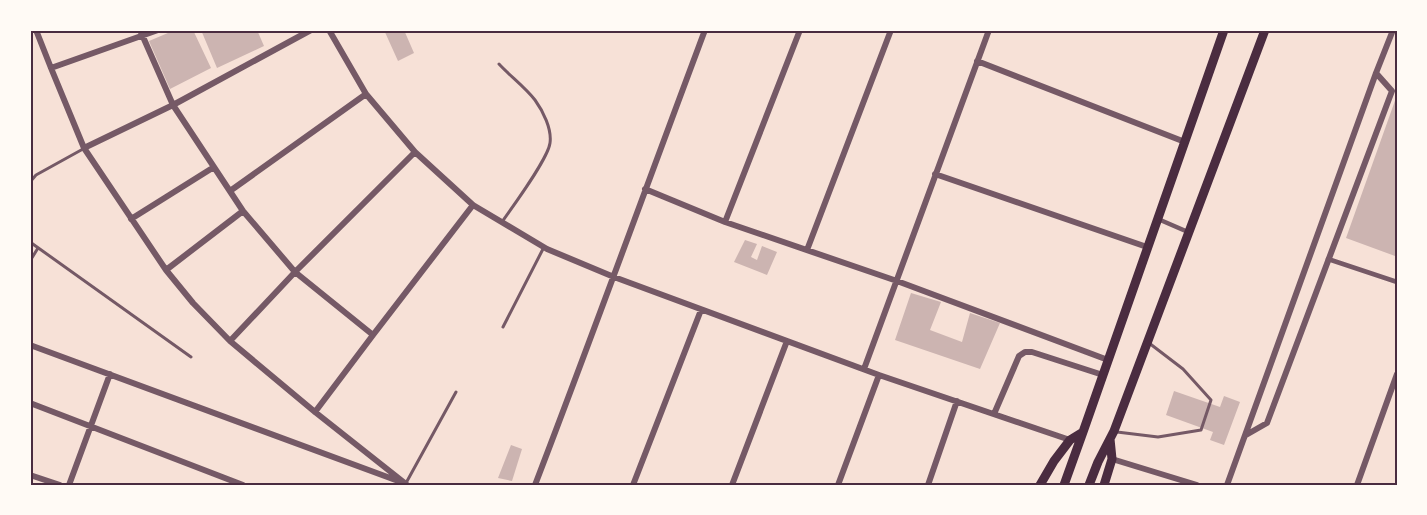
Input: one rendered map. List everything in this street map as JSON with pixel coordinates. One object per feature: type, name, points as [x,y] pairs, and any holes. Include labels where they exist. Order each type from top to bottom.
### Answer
[{"type":"main road","points":[[1064,485],[1224,30]]},
{"type":"main road","points":[[1089,485],[1112,435],[1148,342],[1265,30]]},
{"type":"main road","points":[[1040,485],[1070,440],[1083,432]]},
{"type":"main road","points":[[1104,485],[1112,459],[1112,435]]},
{"type":"street","points":[[51,68],[141,33],[158,30]]},
{"type":"street","points":[[84,148],[173,105],[311,30]]},
{"type":"street","points":[[329,30],[366,94],[415,152],[473,205],[544,247],[614,277],[879,375],[1070,440]]},
{"type":"street","points":[[535,485],[705,30]]},
{"type":"street","points":[[725,222],[800,30]]},
{"type":"street","points":[[807,250],[891,30]]},
{"type":"street","points":[[864,369],[989,30]]},
{"type":"street","points":[[1227,485],[1376,73],[1394,30]]},
{"type":"street","points":[[34,32],[84,148],[166,270],[193,303],[230,341],[315,412],[407,484]]},
{"type":"street","points":[[141,33],[173,105],[243,211],[295,272],[372,334]]},
{"type":"street","points":[[977,61],[1185,142]]},
{"type":"street","points":[[1246,435],[1266,423],[1392,91],[1376,73]]},
{"type":"street","points":[[230,191],[366,94]]},
{"type":"street","points":[[230,341],[295,272],[415,152]]},
{"type":"street","points":[[131,219],[214,167]]},
{"type":"street","points":[[935,174],[1148,247]]},
{"type":"street","points":[[645,189],[725,222],[897,281],[1108,360]]},
{"type":"street","points":[[315,412],[372,334],[473,205]]},
{"type":"street","points":[[166,270],[243,211]]},
{"type":"street","points":[[1158,219],[1189,232]]},
{"type":"street","points":[[1328,259],[1397,282]]},
{"type":"street","points":[[633,485],[702,310]]},
{"type":"street","points":[[732,485],[787,341]]},
{"type":"street","points":[[30,345],[407,484]]},
{"type":"street","points":[[994,414],[1019,356],[1025,352],[1032,352],[1102,375]]},
{"type":"street","points":[[69,485],[110,374]]},
{"type":"street","points":[[1357,485],[1397,374]]},
{"type":"street","points":[[838,485],[879,375]]},
{"type":"street","points":[[928,485],[957,401]]},
{"type":"street","points":[[30,403],[243,485]]},
{"type":"street","points":[[1112,459],[1197,485]]},
{"type":"street","points":[[30,475],[60,485]]},
{"type":"lane","points":[[499,64],[535,100],[549,129],[550,143],[542,161],[502,223]]},
{"type":"lane","points":[[30,182],[36,176],[84,148]]},
{"type":"lane","points":[[30,242],[191,357]]},
{"type":"lane","points":[[503,327],[544,247]]},
{"type":"lane","points":[[30,261],[38,248]]},
{"type":"lane","points":[[1112,435],[1158,437],[1201,430],[1211,400],[1183,369],[1148,342]]},
{"type":"lane","points":[[407,484],[456,392]]},
{"type":"building","points":[[175,30],[193,30],[211,68],[170,89],[149,41]]},
{"type":"building","points":[[201,30],[257,30],[264,46],[217,68]]},
{"type":"building","points":[[384,30],[404,30],[414,53],[398,61]]},
{"type":"building","points":[[1397,95],[1397,249],[1395,256],[1346,238]]},
{"type":"building","points":[[745,240],[757,244],[751,257],[757,260],[762,246],[777,252],[767,275],[734,262]]},
{"type":"building","points":[[911,293],[941,302],[930,330],[962,342],[970,313],[1000,323],[980,369],[895,340]]},
{"type":"building","points":[[1174,391],[1220,407],[1224,396],[1240,402],[1224,445],[1210,440],[1213,432],[1166,415]]},
{"type":"building","points":[[511,445],[522,449],[512,481],[498,478]]}]
